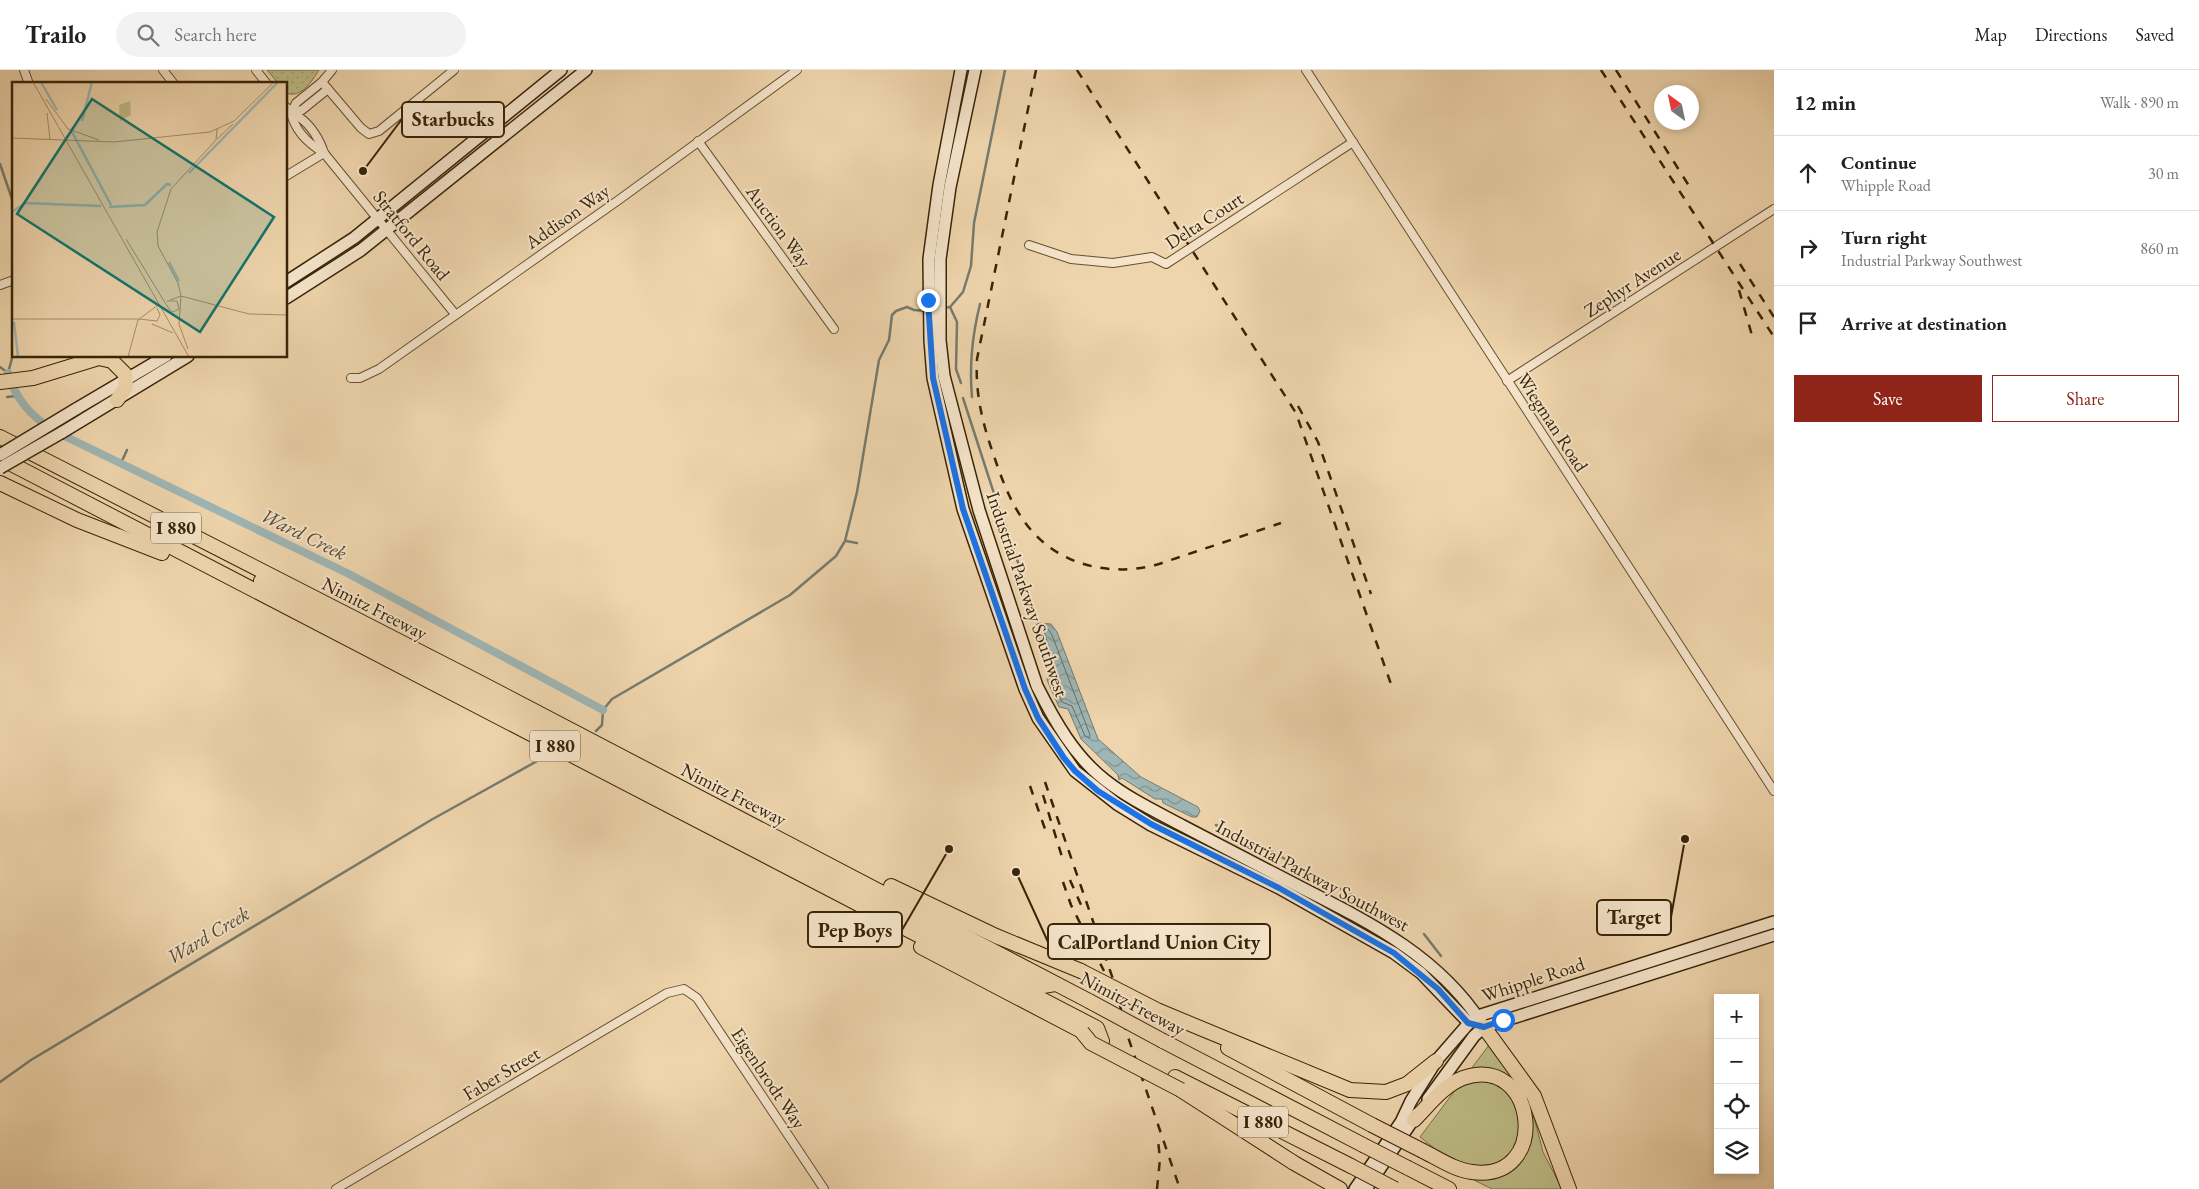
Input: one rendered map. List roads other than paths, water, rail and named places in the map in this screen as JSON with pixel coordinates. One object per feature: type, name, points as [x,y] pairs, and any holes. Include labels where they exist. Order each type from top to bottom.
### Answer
[{"type":"highway","points":[[0,382],[33,378],[99,358]]},
{"type":"highway","points":[[104,358],[117,364],[125,374],[124,392],[117,400]]},
{"type":"highway","name":"Nimitz Freeway","points":[[0,437],[852,876],[1163,1041],[1449,1189]]},
{"type":"highway","name":"I 880","points":[[0,446],[1027,979],[1043,986],[1058,984]]},
{"type":"highway","name":"I 880","points":[[0,457],[1097,1028],[1102,1041]]},
{"type":"highway","name":"I 880","points":[[0,468],[1102,1041],[1178,1084],[1396,1189]]},
{"type":"highway","points":[[0,483],[84,523],[162,553]]},
{"type":"highway","points":[[852,876],[872,876],[988,932],[1081,972],[1159,1011],[1423,1152],[1470,1172],[1479,1173],[1496,1170],[1510,1162],[1521,1149],[1527,1123],[1524,1107],[1516,1093],[1502,1082],[1487,1076],[1469,1076],[1453,1083],[1414,1120]]},
{"type":"highway","points":[[1159,1011],[1350,1090],[1386,1092],[1407,1084],[1436,1061]]},
{"type":"highway","points":[[1477,1022],[1534,1096],[1569,1189]]},
{"type":"highway","points":[[1082,1032],[1091,1043],[1178,1084],[1294,1163],[1336,1187]]},
{"type":"main road","points":[[288,281],[331,254],[377,220],[561,70]]},
{"type":"main road","points":[[288,297],[338,266],[386,230],[586,70]]},
{"type":"main road","name":"Industrial Parkway Southwest","points":[[962,70],[939,185],[934,259],[935,340],[933,378],[963,509],[1025,689],[1038,718],[1057,748],[1075,771],[1098,791],[1151,824],[1279,888],[1394,953],[1427,978],[1477,1022]]},
{"type":"main road","name":"Industrial Parkway Southwest","points":[[934,259],[975,70]]},
{"type":"main road","name":"Industrial Parkway Southwest","points":[[935,340],[979,510],[1038,686],[1061,731],[1104,779],[1131,797],[1362,919],[1405,944],[1446,978],[1477,1022]]},
{"type":"main road","points":[[0,457],[163,358]]},
{"type":"main road","points":[[0,468],[90,417],[185,358]]},
{"type":"main road","points":[[963,509],[979,510]]},
{"type":"main road","points":[[1186,842],[1196,832]]},
{"type":"main road","name":"Whipple Road","points":[[1355,1189],[1401,1122],[1411,1101],[1436,1061],[1477,1022],[1774,922]]},
{"type":"main road","name":"Whipple Road","points":[[1366,1189],[1461,1053],[1477,1022],[1774,935]]},
{"type":"street","points":[[24,70],[28,82]]},
{"type":"street","points":[[163,70],[172,82]]},
{"type":"street","points":[[256,70],[265,82]]},
{"type":"street","points":[[288,112],[322,82],[332,70]]},
{"type":"street","points":[[322,82],[361,128],[369,134],[379,131],[454,70]]},
{"type":"street","name":"Addison Way","points":[[351,378],[360,378],[379,369],[591,220],[796,70]]},
{"type":"street","name":"Wiegman Road","points":[[1306,70],[1774,791]]},
{"type":"street","points":[[288,112],[302,110],[328,89]]},
{"type":"street","name":"Stratford Road","points":[[288,112],[300,118],[320,140],[324,154],[455,314]]},
{"type":"street","name":"Auction Way","points":[[698,141],[834,330]]},
{"type":"street","name":"Delta Court","points":[[1029,245],[1071,259],[1113,263],[1152,257],[1166,264],[1353,142]]},
{"type":"street","points":[[288,175],[324,154]]},
{"type":"street","name":"Zephyr Avenue","points":[[1507,381],[1774,210]]},
{"type":"street","points":[[0,285],[12,281]]},
{"type":"street","name":"Faber Street","points":[[336,1189],[667,993],[684,989]]},
{"type":"street","name":"Eigenbrodt Way","points":[[684,989],[697,998],[824,1189]]},
{"type":"water","points":[[1038,623],[1051,624],[1057,632],[1098,739],[1141,777],[1198,807],[1200,811],[1197,817],[1192,817],[1163,803],[1162,799],[1155,799],[1122,778],[1119,780],[1118,775],[1081,739],[1068,709],[1059,707],[1047,680],[1049,670],[1036,625]]},
{"type":"waterway","points":[[944,308],[950,307],[963,292],[971,266],[974,223],[1005,70]]},
{"type":"waterway","name":"Ward Creek","points":[[0,164],[12,199]]},
{"type":"waterway","points":[[972,397],[972,350],[980,304]]},
{"type":"waterway","points":[[596,731],[602,725],[603,710],[612,699],[790,595],[836,556],[845,541],[857,492],[879,360],[889,340],[892,315],[896,311],[907,307],[914,310],[927,311]]},
{"type":"waterway","points":[[950,307],[957,322],[956,369],[961,383]]},
{"type":"waterway","name":"Ward Creek","points":[[0,367],[8,373],[12,358]]},
{"type":"waterway","name":"Ward Creek","points":[[8,373],[11,383],[25,407],[54,431],[349,574],[603,710]]},
{"type":"waterway","points":[[7,397],[16,396]]},
{"type":"waterway","points":[[963,398],[1000,512]]},
{"type":"waterway","points":[[121,463],[127,450]]},
{"type":"waterway","points":[[1004,521],[1028,592]]},
{"type":"waterway","points":[[846,541],[857,543]]},
{"type":"waterway","name":"Ward Creek","points":[[0,1082],[31,1060],[431,820],[539,760]]},
{"type":"waterway","points":[[1216,825],[1272,852],[1406,924]]},
{"type":"waterway","points":[[1424,934],[1441,956]]},
{"type":"railway","points":[[1036,70],[977,359],[977,385],[984,422],[1001,475],[1015,507],[1037,536],[1051,548],[1067,558],[1102,568],[1140,568],[1159,564],[1281,523]]},
{"type":"railway","points":[[1077,70],[1296,413],[1392,687]]},
{"type":"railway","points":[[1601,70],[1774,337]]},
{"type":"railway","points":[[1616,70],[1691,189]]},
{"type":"railway","points":[[1740,264],[1774,317]]},
{"type":"railway","points":[[1739,290],[1753,339]]},
{"type":"railway","points":[[1298,406],[1318,442],[1371,594]]},
{"type":"railway","points":[[1045,782],[1115,985],[1127,1034],[1180,1189]]},
{"type":"railway","points":[[1030,786],[1045,829]]},
{"type":"railway","points":[[1043,795],[1062,857]]},
{"type":"railway","points":[[1070,880],[1082,907]]},
{"type":"railway","points":[[1063,882],[1071,905],[1104,971]]},
{"type":"railway","points":[[1157,1189],[1160,1159],[1158,1140]]},
{"type":"place","name":"Starbucks","points":[[363,171]]},
{"type":"place","name":"Target","points":[[1685,839]]},
{"type":"place","name":"Pep Boys","points":[[949,849]]},
{"type":"place","name":"CalPortland Union City","points":[[1016,872]]}]
